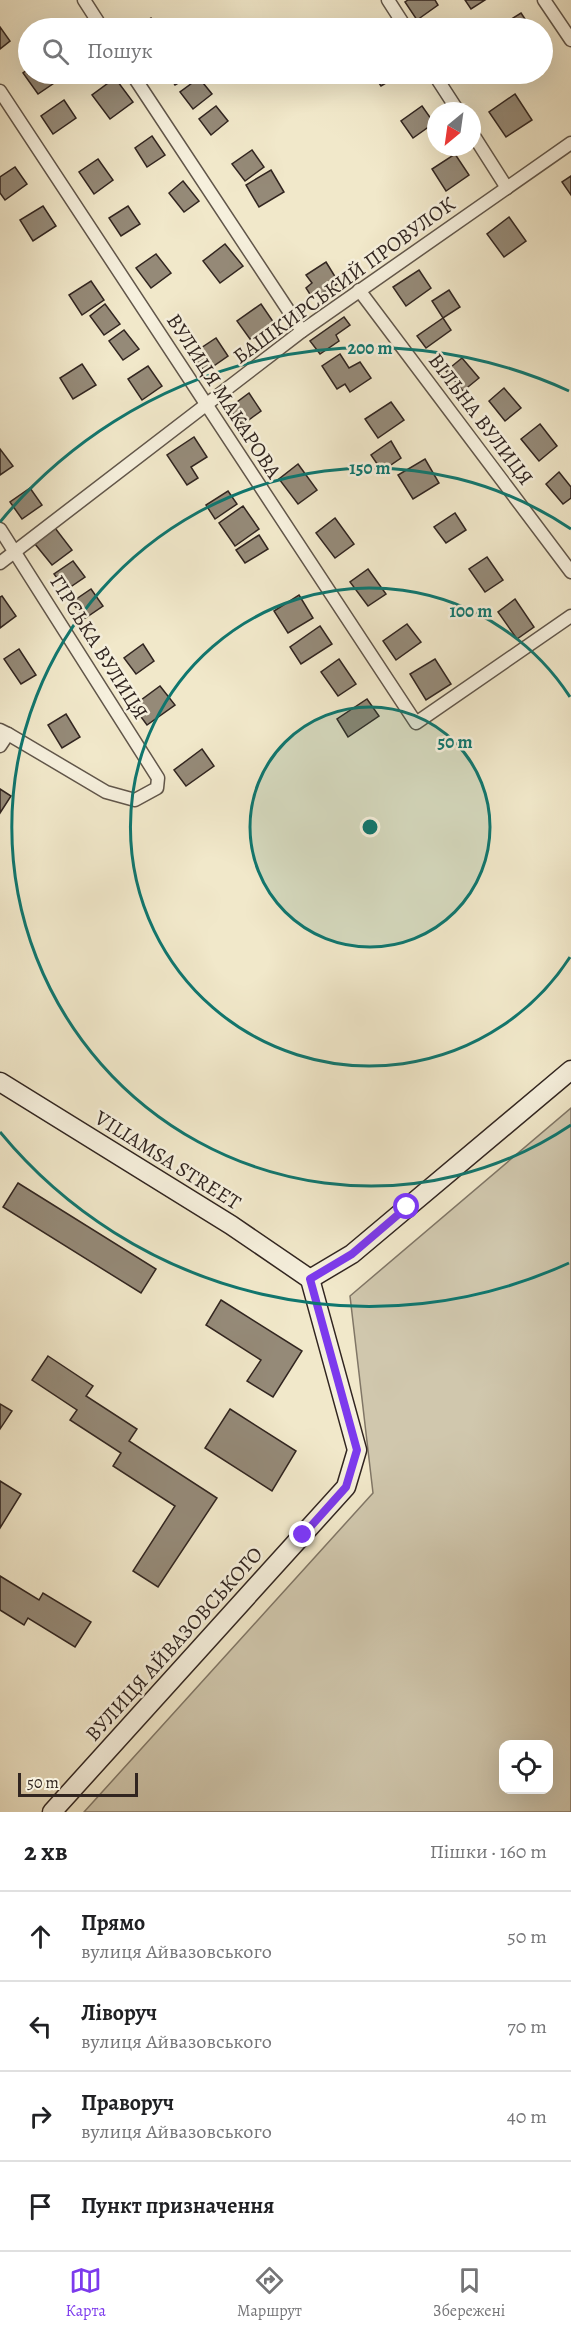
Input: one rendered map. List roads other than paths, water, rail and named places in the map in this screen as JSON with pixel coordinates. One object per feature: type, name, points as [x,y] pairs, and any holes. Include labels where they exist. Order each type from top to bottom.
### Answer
[{"type":"street","points":[[84,0],[96,18]]},
{"type":"street","points":[[388,0],[400,18]]},
{"type":"street","points":[[544,0],[571,40]]},
{"type":"street","points":[[139,84],[302,331]]},
{"type":"street","points":[[440,84],[452,102]]},
{"type":"street","name":"ВУЛИЦЯ МАКАРОВА","points":[[0,91],[416,723],[571,616]]},
{"type":"street","name":"БАШКИРСЬКИЙ ПРОВУЛОК","points":[[0,563],[302,331],[571,143]]},
{"type":"street","points":[[481,147],[507,188]]},
{"type":"street","name":"ВІЛЬНА ВУЛИЦЯ","points":[[359,290],[571,572]]},
{"type":"street","name":"ГІРСЬКА ВУЛИЦЯ","points":[[0,529],[159,778],[157,788],[135,800],[106,792],[4,732]]},
{"type":"street","points":[[0,746],[4,732]]},
{"type":"street","points":[[310,1279],[352,1254],[571,1070]]},
{"type":"street","name":"VILIAMSA STREET","points":[[0,1082],[231,1225],[310,1279]]},
{"type":"street","name":"ВУЛИЦЯ АЙВАЗОВСЬКОГО","points":[[52,1812],[346,1487],[357,1450],[310,1279]]}]
